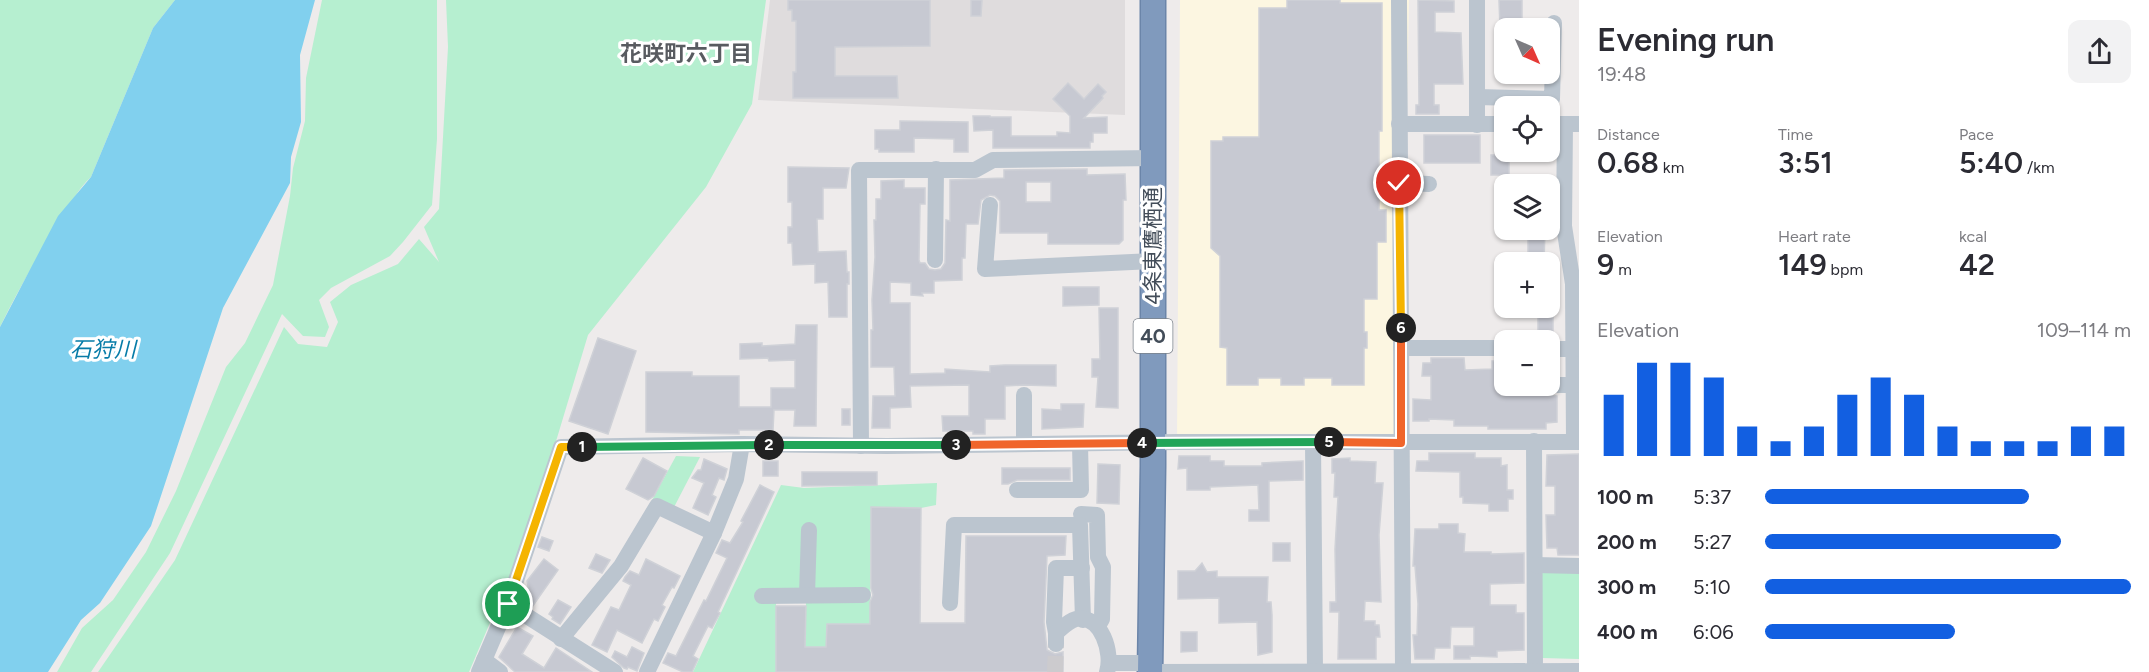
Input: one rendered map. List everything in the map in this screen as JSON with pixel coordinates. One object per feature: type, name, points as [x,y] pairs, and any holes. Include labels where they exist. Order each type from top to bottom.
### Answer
[{"type":"highway","name":"4条東鷹栖通","points":[[1150,669],[1153,442],[1153,0]]},
{"type":"street","points":[[1399,0],[1403,670]]},
{"type":"street","points":[[1477,0],[1477,124]]},
{"type":"street","points":[[1477,97],[1552,99],[1552,84]]},
{"type":"street","points":[[1399,124],[1494,124]]},
{"type":"street","points":[[500,672],[481,666],[508,604],[561,447],[742,444],[861,446],[1153,442],[1577,442],[1572,226],[1565,124]]},
{"type":"street","points":[[861,446],[859,170],[975,170],[993,160],[1154,158]]},
{"type":"street","points":[[935,260],[936,169]]},
{"type":"street","points":[[1399,183],[1429,184]]},
{"type":"street","points":[[990,205],[985,269],[1153,261]]},
{"type":"street","points":[[1401,348],[1494,348]]},
{"type":"street","points":[[1560,349],[1575,349]]},
{"type":"street","points":[[1560,385],[1575,385]]},
{"type":"street","points":[[1024,395],[1024,444]]},
{"type":"street","points":[[1534,441],[1535,671]]},
{"type":"street","points":[[1313,442],[1315,672]]},
{"type":"street","points":[[647,672],[714,533],[736,479],[742,444]]},
{"type":"street","points":[[1080,444],[1082,568],[1090,623]]},
{"type":"street","points":[[1017,490],[1081,490]]},
{"type":"street","points":[[561,639],[621,566],[657,506],[714,533]]},
{"type":"street","points":[[950,603],[954,525],[1080,520],[1097,515],[1098,557],[1103,567],[1102,619],[1090,623]]},
{"type":"street","points":[[807,596],[809,530]]},
{"type":"street","points":[[1535,566],[1579,566]]},
{"type":"street","points":[[1082,568],[1056,568],[1054,622],[1056,639],[1067,623],[1076,619],[1090,623],[1104,637],[1108,667],[1304,672],[1579,671]]},
{"type":"street","points":[[762,596],[863,595]]},
{"type":"street","points":[[508,604],[615,672]]},
{"type":"shaded area","points":[[770,0],[1125,0],[1125,115],[758,100]]},
{"type":"shaded area","points":[[1180,0],[1409,0],[1401,443],[1177,442]]},
{"type":"green space","points":[[0,0],[175,0],[153,28],[91,177],[75,196],[45,245],[0,327]]},
{"type":"green space","points":[[322,0],[437,0],[437,139],[432,205],[390,256],[331,288],[319,300],[329,327],[325,337],[303,336],[282,314],[170,553],[91,672],[57,672],[82,628],[113,600],[146,552],[176,491],[226,367],[245,343],[273,285],[293,168],[305,121],[306,78]]},
{"type":"green space","points":[[446,0],[766,0],[752,104],[706,187],[588,335],[557,438],[509,578],[469,672],[98,672],[175,560],[284,327],[298,344],[327,347],[338,322],[330,302],[351,285],[398,264],[419,239],[439,262],[424,227],[439,209],[448,47]]},
{"type":"green space","points":[[676,456],[700,457],[671,513],[651,502]]},
{"type":"green space","points":[[937,483],[936,505],[921,508],[871,508],[870,631],[856,645],[856,624],[827,624],[826,647],[805,647],[806,602],[776,602],[776,672],[693,672],[781,485],[804,488]]},
{"type":"green space","points":[[1542,571],[1579,572],[1579,659],[1542,658]]},
{"type":"water","name":"石狩川","points":[[175,0],[315,0],[300,55],[301,122],[291,157],[290,183],[223,308],[151,526],[100,603],[81,620],[48,672],[0,672],[0,327],[58,216],[91,177],[153,28]]},
{"type":"building","points":[[788,0],[930,0],[930,46],[835,47],[835,76],[897,76],[898,98],[793,98],[793,72],[796,72],[796,21],[792,21],[792,10],[788,10]]},
{"type":"building","points":[[971,0],[982,0],[981,16],[971,16]]},
{"type":"building","points":[[1287,0],[1382,3],[1382,131],[1379,131],[1379,210],[1386,210],[1386,242],[1377,242],[1377,299],[1364,299],[1364,332],[1367,332],[1367,348],[1364,348],[1364,385],[1332,385],[1332,378],[1304,378],[1304,385],[1281,385],[1281,378],[1258,378],[1258,385],[1227,385],[1227,348],[1220,347],[1220,256],[1211,248],[1211,141],[1223,141],[1223,137],[1259,137],[1259,8],[1287,8]]},
{"type":"building","points":[[1418,0],[1454,1],[1454,12],[1435,12],[1435,32],[1461,33],[1463,84],[1434,84],[1434,105],[1439,105],[1439,114],[1416,114],[1416,105],[1419,105]]},
{"type":"building","points":[[1499,0],[1522,0],[1522,18],[1500,18]]},
{"type":"building","points":[[1068,83],[1084,99],[1098,84],[1106,92],[1084,118],[1107,117],[1107,133],[1093,133],[1090,148],[993,148],[993,130],[974,131],[973,116],[990,116],[1011,117],[1011,136],[1057,136],[1057,132],[1070,133],[1070,116],[1053,99]]},
{"type":"building","points":[[900,121],[968,122],[968,152],[954,152],[954,139],[914,138],[914,152],[879,152],[879,149],[875,149],[875,130],[900,130]]},
{"type":"building","points":[[1424,135],[1480,135],[1480,163],[1424,163]]},
{"type":"building","points":[[1491,155],[1494,155],[1494,162],[1509,162],[1509,174],[1491,175]]},
{"type":"building","points":[[788,167],[849,168],[846,188],[823,188],[823,219],[817,219],[818,252],[846,251],[847,272],[849,272],[847,317],[829,317],[828,282],[815,283],[815,264],[793,265],[792,243],[788,243],[788,227],[792,227],[792,202],[788,202]]},
{"type":"building","points":[[1087,169],[1087,175],[1125,174],[1123,240],[1119,244],[1048,244],[1048,233],[1000,233],[1000,201],[990,195],[981,200],[978,224],[966,224],[962,280],[934,281],[934,293],[922,293],[923,296],[911,295],[911,283],[890,282],[890,303],[910,303],[910,374],[945,373],[945,369],[990,372],[990,366],[1005,365],[1056,365],[1056,386],[1005,386],[1005,419],[985,419],[985,434],[973,434],[973,431],[943,431],[942,416],[969,416],[969,385],[910,386],[911,407],[890,408],[890,428],[872,428],[873,396],[895,396],[894,367],[871,367],[874,220],[876,220],[876,199],[881,199],[881,181],[904,180],[904,188],[925,188],[925,204],[920,204],[919,260],[929,269],[935,270],[941,269],[945,263],[946,220],[950,221],[950,180],[1004,178],[1004,170]],"holes":[[[1026,182],[1051,182],[1051,202],[1026,202]]]},
{"type":"building","points":[[1528,240],[1545,240],[1544,252],[1528,252]]},
{"type":"building","points":[[1063,287],[1099,287],[1099,305],[1063,306]]},
{"type":"building","points":[[1099,308],[1118,308],[1118,408],[1096,407],[1098,377],[1092,377],[1092,359],[1100,359]]},
{"type":"building","points":[[1538,318],[1553,318],[1553,330],[1538,330]]},
{"type":"building","points":[[796,325],[817,325],[816,426],[794,426],[795,410],[774,410],[773,430],[739,430],[739,434],[646,432],[646,372],[692,372],[692,376],[739,376],[739,407],[771,407],[771,388],[795,388],[795,360],[740,359],[740,344],[762,343],[762,346],[795,344]]},
{"type":"building","points":[[598,338],[636,351],[608,434],[569,421]]},
{"type":"building","points":[[1431,358],[1464,358],[1465,370],[1492,369],[1492,361],[1494,361],[1494,396],[1557,396],[1557,422],[1546,423],[1546,429],[1488,429],[1488,426],[1454,426],[1454,420],[1413,421],[1413,399],[1431,400],[1431,376],[1422,376],[1423,363],[1431,363]]},
{"type":"building","points":[[1061,404],[1084,404],[1083,427],[1042,429],[1042,409],[1061,410]]},
{"type":"building","points":[[842,409],[850,409],[850,425],[842,425]]},
{"type":"building","points":[[1429,453],[1475,453],[1475,458],[1501,458],[1501,466],[1507,465],[1507,490],[1513,490],[1513,499],[1508,499],[1508,511],[1489,511],[1489,504],[1463,503],[1463,497],[1460,497],[1460,472],[1416,471],[1417,461],[1429,461]]},
{"type":"building","points":[[1579,454],[1579,555],[1558,555],[1557,548],[1547,548],[1546,515],[1555,515],[1555,486],[1546,486],[1547,455]]},
{"type":"building","points":[[1179,456],[1210,456],[1210,461],[1224,461],[1224,466],[1262,466],[1262,463],[1303,461],[1303,480],[1269,481],[1269,521],[1249,521],[1249,510],[1259,510],[1258,485],[1187,490],[1187,468],[1178,469]]},
{"type":"building","points":[[643,458],[667,471],[654,496],[648,500],[626,489]]},
{"type":"building","points":[[1350,458],[1350,461],[1376,462],[1375,483],[1383,483],[1379,535],[1381,602],[1365,601],[1364,621],[1375,621],[1375,625],[1379,625],[1380,637],[1376,637],[1376,659],[1338,659],[1339,612],[1330,612],[1330,602],[1336,602],[1335,549],[1338,497],[1334,497],[1335,473],[1332,473],[1332,459]]},
{"type":"building","points":[[704,459],[727,469],[724,480],[719,478],[712,495],[716,497],[708,515],[693,508],[704,483],[692,478],[698,470],[701,470]]},
{"type":"building","points":[[763,461],[778,461],[778,476],[763,476]]},
{"type":"building","points":[[1098,464],[1120,465],[1119,504],[1097,503]]},
{"type":"building","points":[[1002,468],[1070,468],[1070,480],[1017,480],[1002,484]]},
{"type":"building","points":[[802,472],[877,472],[877,485],[802,486]]},
{"type":"building","points":[[760,485],[774,492],[718,612],[720,613],[712,628],[708,626],[693,656],[698,659],[692,672],[683,672],[663,663],[668,653],[676,656],[704,600],[706,601],[727,558],[716,553],[722,540],[730,543],[743,522],[741,521]]},
{"type":"building","points":[[871,507],[921,508],[920,623],[965,623],[966,536],[1066,536],[1065,555],[1047,556],[1044,622],[1047,650],[1055,654],[1063,652],[1063,672],[776,672],[776,606],[806,606],[805,647],[826,647],[827,624],[870,624],[870,602],[873,595],[871,588]]},
{"type":"building","points":[[1439,524],[1458,524],[1458,533],[1465,534],[1464,552],[1524,553],[1524,583],[1490,584],[1490,605],[1516,605],[1516,613],[1524,613],[1524,650],[1497,651],[1497,657],[1470,656],[1470,659],[1454,659],[1454,646],[1474,646],[1474,627],[1451,627],[1450,648],[1435,648],[1434,659],[1415,659],[1413,635],[1417,635],[1418,604],[1415,566],[1413,566],[1415,529],[1439,529]]},
{"type":"building","points":[[542,537],[553,541],[549,551],[538,547]]},
{"type":"building","points":[[1273,543],[1290,543],[1290,561],[1273,561]]},
{"type":"building","points":[[596,554],[610,560],[602,573],[589,568]]},
{"type":"building","points":[[544,559],[558,570],[532,607],[527,581]]},
{"type":"building","points":[[646,559],[680,576],[662,605],[665,607],[658,621],[654,619],[642,643],[617,630],[607,652],[592,645],[611,607],[619,610],[631,585],[623,581],[625,577],[630,571],[639,575]]},
{"type":"building","points":[[1202,563],[1207,572],[1217,571],[1217,577],[1268,577],[1267,602],[1271,602],[1272,652],[1258,655],[1257,622],[1219,623],[1219,598],[1178,599],[1178,571],[1195,571]]},
{"type":"building","points":[[558,600],[571,607],[560,624],[549,614]]},
{"type":"building","points":[[517,627],[533,636],[522,654],[544,668],[556,648],[592,672],[515,672],[499,657]]},
{"type":"building","points":[[1181,632],[1197,632],[1197,651],[1181,652]]},
{"type":"building","points":[[632,647],[644,653],[637,671],[628,667],[624,668],[612,657],[615,651],[627,657]]},
{"type":"tunnel","points":[[1055,672],[1056,644]]},
{"type":"district","name":"花咲町六丁目","points":[[686,53]]},
{"type":"route","points":[[508,604],[561,447],[742,444],[886,446],[1177,442],[1401,443],[1399,183]]}]
